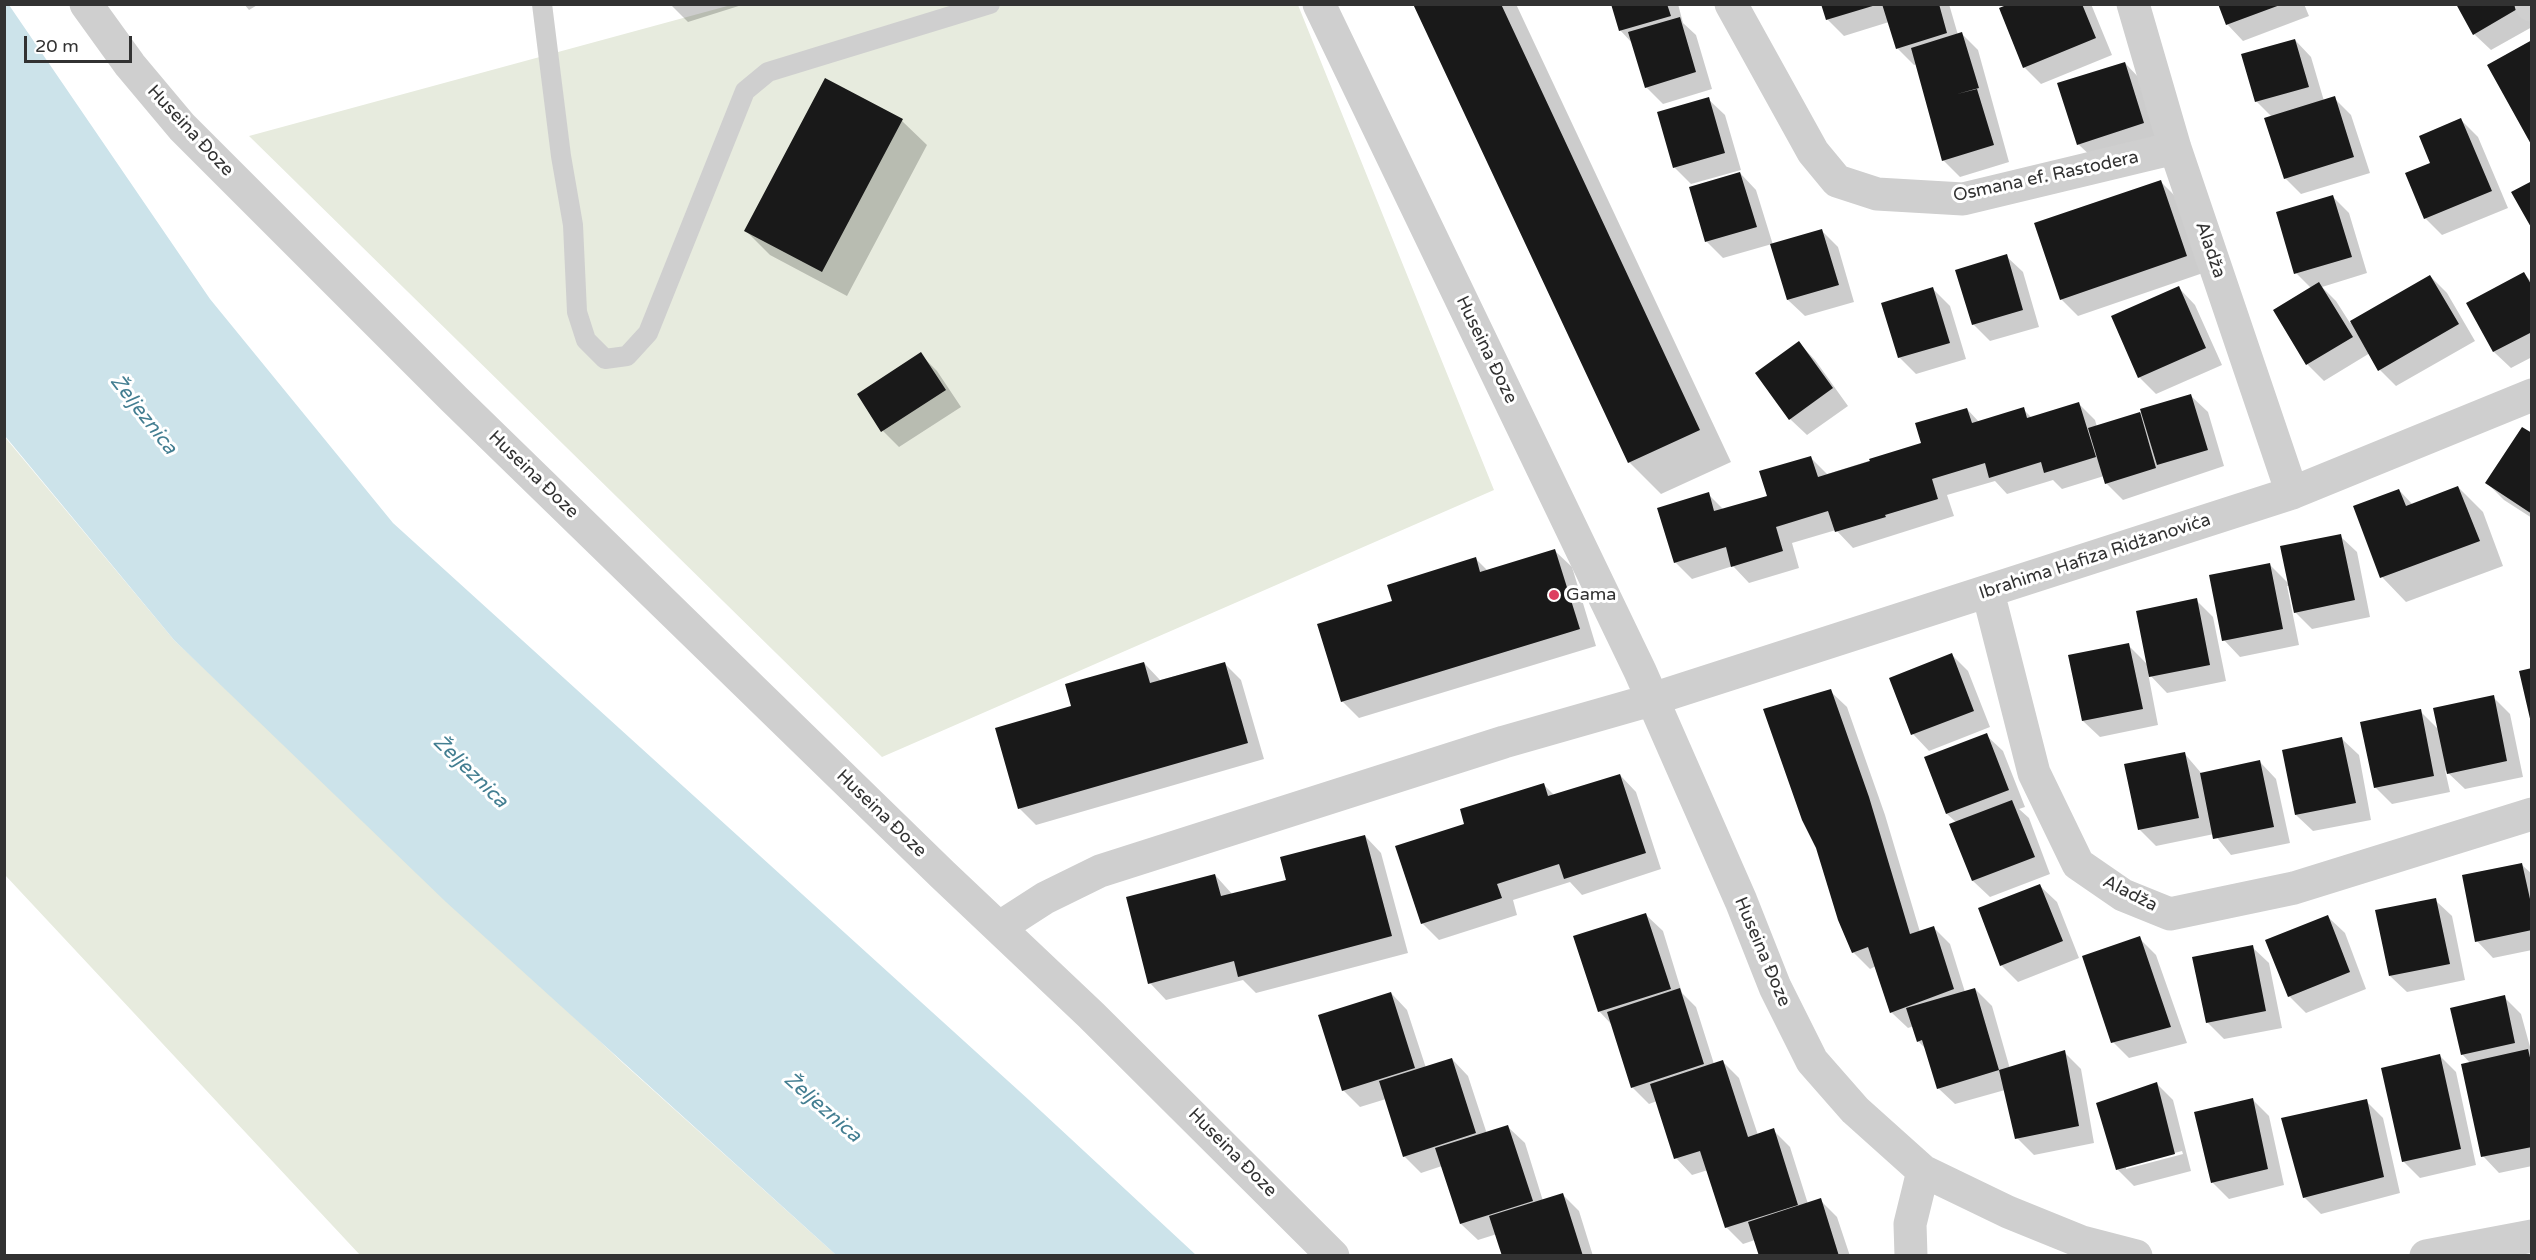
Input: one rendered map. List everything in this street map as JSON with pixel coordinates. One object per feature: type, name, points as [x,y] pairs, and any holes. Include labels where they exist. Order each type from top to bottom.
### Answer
[{"type":"street","name":"Huseina Đoze","points":[[86,4],[130,65],[182,127],[462,407],[942,874],[1187,1108],[1333,1256]]},
{"type":"street","name":"Huseina Đoze","points":[[1318,4],[1651,698],[1741,901],[1775,987],[1812,1061],[1855,1110],[1923,1171],[2008,1212],[2082,1242],[2134,1255]]},
{"type":"street","name":"Osmana ef. Rastodera","points":[[1731,4],[1813,152],[1837,181],[1857,188],[1877,194],[1963,199],[2175,148]]},
{"type":"street","name":"Aladža","points":[[2133,4],[2175,148],[2292,493]]},
{"type":"street","name":"Ibrahima Hafiza Ridžanovića","points":[[1651,698],[2292,493],[2532,394]]},
{"type":"street","name":"Aladža","points":[[1988,592],[2034,773],[2078,864],[2123,895],[2170,914],[2294,888],[2532,814]]},
{"type":"street","points":[[1000,927],[1045,898],[1100,871],[1504,742],[1651,698]]},
{"type":"street","points":[[1911,1256],[1910,1224],[1923,1171]]},
{"type":"street","points":[[2426,1256],[2532,1236]]},
{"type":"lane","points":[[542,4],[561,156],[573,225],[578,312],[586,340],[605,358],[627,356],[648,333],[745,91],[768,72],[990,4]]},
{"type":"shaded area","points":[[731,5],[1298,5],[1494,490],[882,757],[249,136]]},
{"type":"shaded area","points":[[4,436],[174,640],[623,1063],[836,1255],[360,1255],[5,875]]},
{"type":"water","name":"Željeznica","points":[[4,5],[9,5],[210,299],[393,523],[1029,1100],[1196,1255],[836,1255],[446,902],[174,640],[5,436]]},
{"type":"building","points":[[1413,4],[1501,4],[1700,430],[1628,463]]},
{"type":"building","points":[[1611,4],[1667,4],[1671,16],[1619,31]]},
{"type":"building","points":[[1821,4],[1876,4],[1876,5],[1826,20]]},
{"type":"building","points":[[1882,4],[1939,4],[1947,33],[1896,49]]},
{"type":"building","points":[[2009,4],[2082,4],[2096,38],[2023,68],[1999,8]]},
{"type":"building","points":[[2218,4],[2279,4],[2280,5],[2226,25]]},
{"type":"building","points":[[2456,4],[2517,4],[2519,8],[2473,35]]},
{"type":"building","points":[[1680,17],[1696,72],[1645,88],[1628,32]]},
{"type":"building","points":[[1962,32],[1979,88],[1957,94],[1977,89],[1994,145],[1942,161],[1911,48]]},
{"type":"building","points":[[2295,39],[2309,87],[2255,102],[2241,54]]},
{"type":"building","points":[[2532,40],[2532,146],[2487,65]]},
{"type":"building","points":[[2125,62],[2144,123],[2077,145],[2057,83]]},
{"type":"building","points":[[825,78],[903,119],[822,272],[744,231]]},
{"type":"building","points":[[2335,96],[2354,157],[2284,179],[2264,118]]},
{"type":"building","points":[[1709,97],[1725,153],[1673,168],[1657,112]]},
{"type":"building","points":[[2461,118],[2492,191],[2424,219],[2405,173],[2430,163],[2419,136]]},
{"type":"building","points":[[1740,172],[1757,227],[1705,242],[1689,187]]},
{"type":"building","points":[[2161,180],[2187,256],[2060,300],[2034,223]]},
{"type":"building","points":[[2532,181],[2532,229],[2511,192]]},
{"type":"building","points":[[2333,195],[2352,257],[2294,274],[2276,212]]},
{"type":"building","points":[[1822,229],[1839,285],[1787,300],[1770,244]]},
{"type":"building","points":[[2007,254],[2023,310],[1972,325],[1955,270]]},
{"type":"building","points":[[2524,272],[2532,286],[2532,332],[2493,352],[2466,303]]},
{"type":"building","points":[[2430,275],[2459,324],[2378,371],[2350,321]]},
{"type":"building","points":[[2319,282],[2353,337],[2306,365],[2273,310]]},
{"type":"building","points":[[2179,286],[2206,348],[2138,378],[2111,316]]},
{"type":"building","points":[[1933,287],[1950,343],[1898,358],[1881,303]]},
{"type":"building","points":[[1799,341],[1833,388],[1789,420],[1755,373]]},
{"type":"building","points":[[921,352],[946,390],[881,432],[857,394]]},
{"type":"building","points":[[2191,394],[2208,450],[2157,465],[2140,409]]},
{"type":"building","points":[[2079,402],[2096,457],[2044,473],[2041,462],[1989,478],[1985,463],[1932,479],[1938,499],[1885,515],[1886,517],[1835,532],[1828,511],[1776,527],[1783,551],[1731,567],[1726,547],[1674,563],[1657,508],[1709,492],[1714,511],[1767,496],[1759,471],[1811,456],[1818,477],[1921,443],[1915,423],[1967,408],[1972,423],[2024,407],[2027,418]]},
{"type":"building","points":[[2140,412],[2156,468],[2105,484],[2088,428]]},
{"type":"building","points":[[2522,427],[2532,433],[2532,514],[2485,483]]},
{"type":"building","points":[[2458,486],[2480,541],[2380,578],[2353,506],[2399,489],[2406,506]]},
{"type":"building","points":[[2341,534],[2355,600],[2294,613],[2280,546]]},
{"type":"building","points":[[1555,549],[1580,629],[1341,702],[1317,624],[1392,601],[1387,585],[1476,557],[1480,572]]},
{"type":"building","points":[[2270,563],[2283,629],[2222,641],[2209,575]]},
{"type":"building","points":[[2197,598],[2210,665],[2149,677],[2136,611]]},
{"type":"building","points":[[2129,643],[2143,709],[2082,721],[2068,655]]},
{"type":"building","points":[[1952,653],[1974,711],[1911,735],[1889,678]]},
{"type":"building","points":[[1144,662],[1150,683],[1225,662],[1248,743],[1018,809],[995,728],[1071,706],[1065,684]]},
{"type":"building","points":[[2532,668],[2532,723],[2531,723],[2519,671]]},
{"type":"building","points":[[1831,689],[1869,797],[1910,934],[1934,926],[1954,989],[1890,1013],[1868,947],[1852,953],[1838,920],[1816,848],[1802,820],[1763,709]]},
{"type":"building","points":[[2494,695],[2507,761],[2447,774],[2433,708]]},
{"type":"building","points":[[2421,709],[2434,776],[2374,788],[2360,722]]},
{"type":"building","points":[[1987,733],[2009,790],[1946,814],[1924,757]]},
{"type":"building","points":[[2342,737],[2356,803],[2295,815],[2282,750]]},
{"type":"building","points":[[2185,752],[2199,818],[2138,830],[2124,764]]},
{"type":"building","points":[[2260,760],[2274,827],[2213,839],[2200,773]]},
{"type":"building","points":[[1620,774],[1646,853],[1564,879],[1559,864],[1497,884],[1502,898],[1421,924],[1395,846],[1464,824],[1460,809],[1544,783],[1548,796]]},
{"type":"building","points":[[2012,800],[2035,857],[1972,881],[1949,824]]},
{"type":"building","points":[[1365,835],[1392,936],[1238,977],[1234,961],[1148,984],[1126,897],[1215,874],[1221,896],[1286,880],[1280,857]]},
{"type":"building","points":[[2522,863],[2532,908],[2532,930],[2475,942],[2462,875]]},
{"type":"building","points":[[2040,884],[2063,941],[2000,966],[1978,908]]},
{"type":"building","points":[[2436,898],[2450,964],[2389,976],[2375,910]]},
{"type":"building","points":[[1646,913],[1671,989],[1598,1012],[1573,936]]},
{"type":"building","points":[[2328,915],[2350,972],[2288,997],[2265,940]]},
{"type":"building","points":[[2140,936],[2171,1027],[2111,1043],[2082,956]]},
{"type":"building","points":[[2253,945],[2266,1011],[2206,1023],[2192,957]]},
{"type":"building","points":[[1680,988],[1704,1064],[1631,1088],[1607,1012]]},
{"type":"building","points":[[1975,988],[1999,1070],[1937,1089],[1922,1040],[1917,1042],[1906,1008]]},
{"type":"building","points":[[1391,992],[1415,1068],[1342,1091],[1318,1015]]},
{"type":"building","points":[[2505,995],[2515,1043],[2461,1055],[2450,1008]]},
{"type":"building","points":[[2528,1049],[2532,1066],[2532,1147],[2481,1157],[2461,1064]]},
{"type":"building","points":[[2065,1050],[2079,1126],[2015,1139],[1999,1070]]},
{"type":"building","points":[[2440,1054],[2461,1149],[2402,1162],[2381,1068]]},
{"type":"building","points":[[1452,1058],[1476,1133],[1403,1157],[1379,1081]]},
{"type":"building","points":[[1723,1060],[1748,1137],[1774,1128],[1798,1205],[1725,1228],[1700,1151],[1674,1159],[1650,1084]]},
{"type":"building","points":[[2157,1082],[2175,1154],[2116,1170],[2096,1103]]},
{"type":"building","points":[[2253,1098],[2268,1169],[2211,1183],[2194,1112]]},
{"type":"building","points":[[2367,1099],[2384,1177],[2303,1198],[2281,1118]]},
{"type":"building","points":[[1508,1125],[1533,1201],[1460,1224],[1435,1148]]},
{"type":"building","points":[[1563,1193],[1583,1256],[1502,1256],[1489,1216]]},
{"type":"building","points":[[1821,1198],[1839,1256],[1759,1256],[1748,1222]]},
{"type":"place","name":"Gama","points":[[1554,595]]}]
